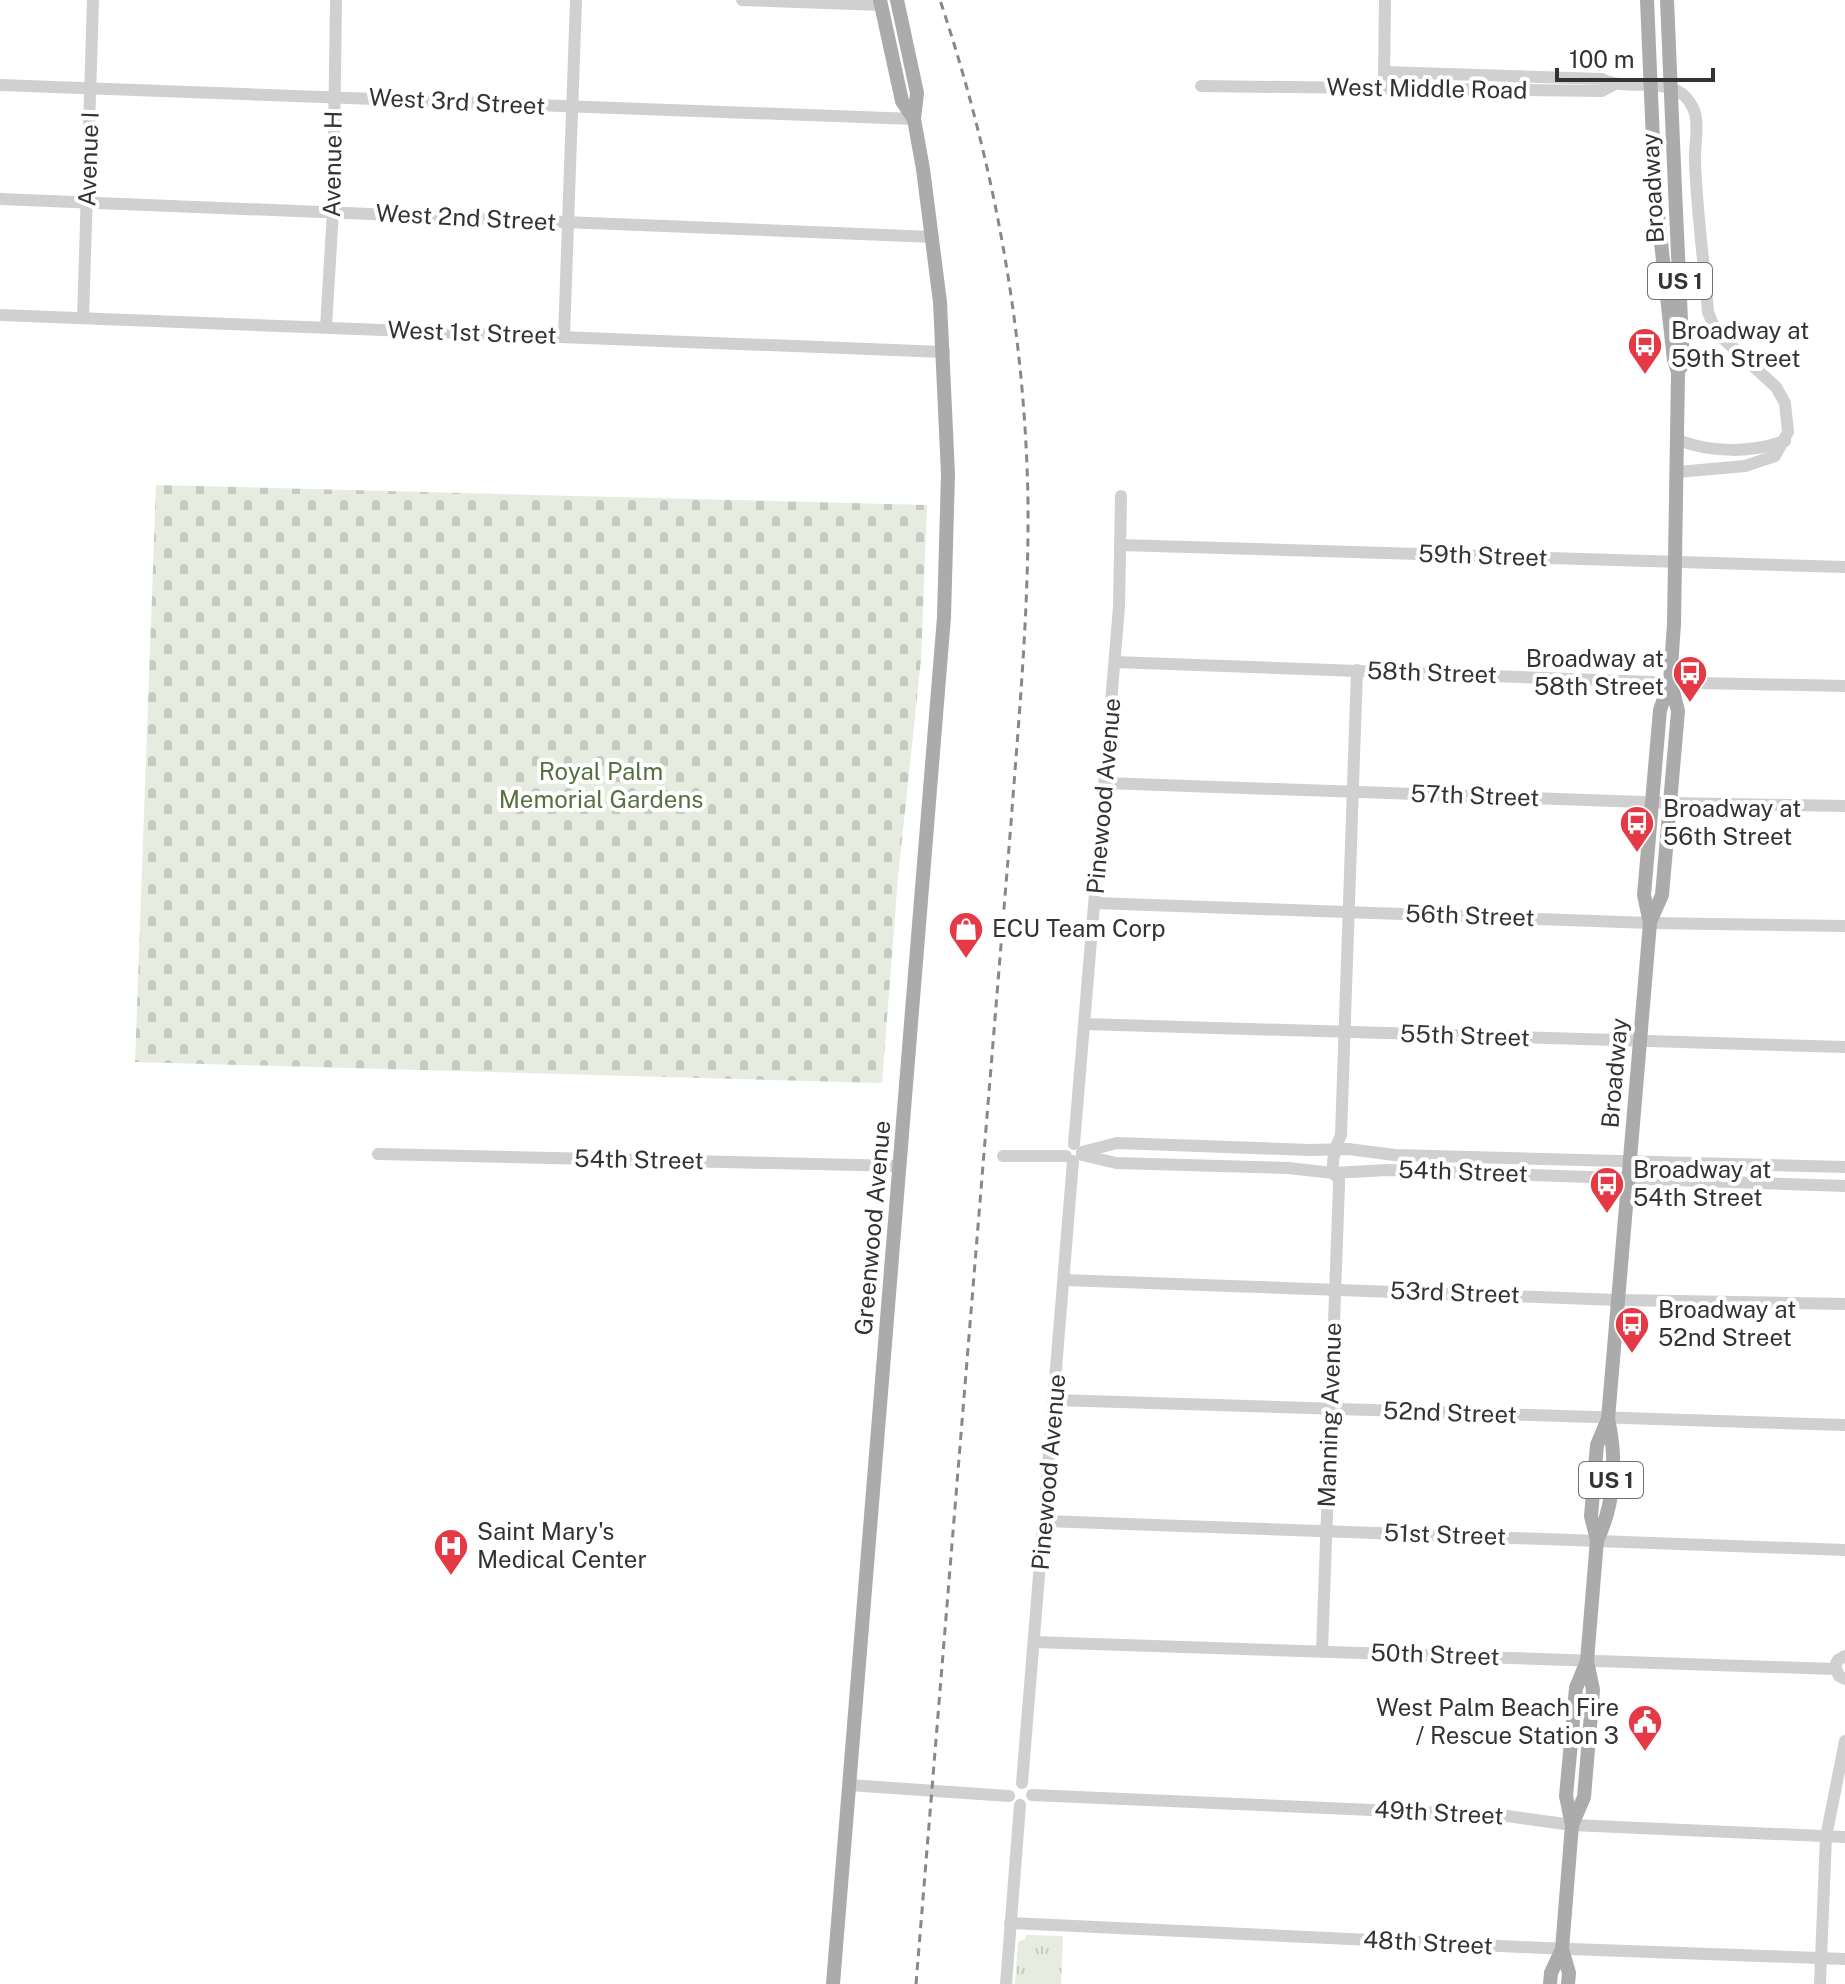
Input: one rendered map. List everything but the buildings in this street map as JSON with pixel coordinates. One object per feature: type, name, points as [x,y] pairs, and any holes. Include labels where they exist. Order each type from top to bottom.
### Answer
[{"type":"main road","points":[[897,0],[917,93],[914,119]]},
{"type":"main road","name":"Broadway","points":[[1550,1984],[1551,1973],[1562,1949],[1572,1825],[1584,1797],[1593,1690],[1587,1661],[1597,1540],[1591,1516],[1597,1445],[1608,1419],[1650,923],[1644,895],[1660,710],[1670,682],[1676,561],[1678,372],[1674,360],[1655,188],[1647,0]]},
{"type":"main road","name":"Broadway","points":[[1667,0],[1683,364],[1678,372]]},
{"type":"main road","points":[[881,2],[902,101],[914,119]]},
{"type":"main road","name":"Greenwood Avenue","points":[[833,1984],[944,617],[948,474],[944,352],[933,237],[914,119]]},
{"type":"main road","name":"Broadway","points":[[1650,923],[1662,895],[1678,711],[1670,682]]},
{"type":"main road","name":"Broadway","points":[[1562,1949],[1569,1973],[1568,1984]]},
{"type":"street","name":"Avenue I","points":[[83,318],[93,0]]},
{"type":"street","name":"Avenue H","points":[[326,327],[333,211],[336,0]]},
{"type":"street","points":[[564,336],[576,0]]},
{"type":"street","points":[[742,0],[881,2]]},
{"type":"street","points":[[1384,88],[1385,0]]},
{"type":"street","name":"West Middle Road","points":[[1384,72],[1602,79],[1613,85]]},
{"type":"street","name":"West 3rd Street","points":[[0,85],[914,119]]},
{"type":"street","points":[[1613,85],[1665,87],[1682,93],[1694,111],[1695,163],[1708,312],[1716,332],[1776,387],[1785,403],[1788,432],[1775,456],[1745,466],[1678,472]]},
{"type":"street","name":"West Middle Road","points":[[1201,86],[1602,91],[1613,85]]},
{"type":"street","name":"West 2nd Street","points":[[0,199],[933,237]]},
{"type":"street","name":"West 1st Street","points":[[0,315],[944,352]]},
{"type":"street","points":[[1678,440],[1698,447],[1729,450],[1771,446],[1785,441]]},
{"type":"street","name":"Pinewood Avenue","points":[[1022,1783],[1115,662],[1121,496]]},
{"type":"street","name":"59th Street","points":[[1120,545],[1845,567]]},
{"type":"street","name":"58th Street","points":[[1115,662],[1845,686]]},
{"type":"street","name":"Manning Avenue","points":[[1322,1651],[1357,670]]},
{"type":"street","name":"57th Street","points":[[1105,783],[1653,803],[1845,806]]},
{"type":"street","name":"56th Street","points":[[1095,903],[1650,923],[1845,926]]},
{"type":"street","name":"55th Street","points":[[1085,1024],[1845,1047]]},
{"type":"street","name":"54th Street","points":[[1003,1156],[1075,1153],[1117,1143],[1310,1150],[1341,1145],[1395,1155],[1845,1167]]},
{"type":"street","name":"54th Street","points":[[1075,1153],[1116,1163],[1288,1168],[1340,1175],[1387,1170],[1845,1186]]},
{"type":"street","name":"54th Street","points":[[378,1154],[900,1166]]},
{"type":"street","name":"53rd Street","points":[[1065,1280],[1618,1300],[1845,1304]]},
{"type":"street","name":"52nd Street","points":[[1055,1400],[1845,1425]]},
{"type":"street","name":"51st Street","points":[[1045,1521],[1845,1550]]},
{"type":"street","name":"50th Street","points":[[1035,1642],[1587,1661],[1840,1674]]},
{"type":"street","points":[[1840,1674],[1838,1660],[1845,1656]]},
{"type":"street","points":[[1820,1984],[1826,1837],[1845,1741]]},
{"type":"street","points":[[1022,1783],[1030,1788],[1032,1795],[1027,1804],[1020,1805],[1009,1796],[1013,1786],[1022,1783]]},
{"type":"street","points":[[849,1785],[1009,1796]]},
{"type":"street","name":"49th Street","points":[[1032,1795],[1507,1816],[1572,1825],[1845,1837]]},
{"type":"street","points":[[1006,1984],[1020,1805]]},
{"type":"street","name":"48th Street","points":[[1010,1923],[1845,1959]]},
{"type":"green space","name":"Royal Palm Memorial Gardens","points":[[156,485],[927,505],[921,659],[898,877],[882,1083],[135,1062]]},
{"type":"green space","points":[[1026,1935],[1063,1936],[1061,1984],[1015,1984],[1018,1942]]},
{"type":"railway","points":[[916,1984],[1011,823],[1028,541],[1021,373],[1003,247],[976,123],[940,0]]},
{"type":"place","name":"Broadway at 59th Street","points":[[1645,376]]},
{"type":"place","name":"Broadway at 58th Street","points":[[1690,704]]},
{"type":"place","name":"Broadway at 56th Street","points":[[1637,854]]},
{"type":"place","name":"ECU Team Corp","points":[[966,960]]},
{"type":"place","name":"Broadway at 54th Street","points":[[1607,1215]]},
{"type":"place","name":"Broadway at 52nd Street","points":[[1632,1355]]},
{"type":"place","name":"Saint Mary's Medical Center","points":[[451,1577]]},
{"type":"place","name":"West Palm Beach Fire / Rescue Station 3","points":[[1645,1753]]}]
